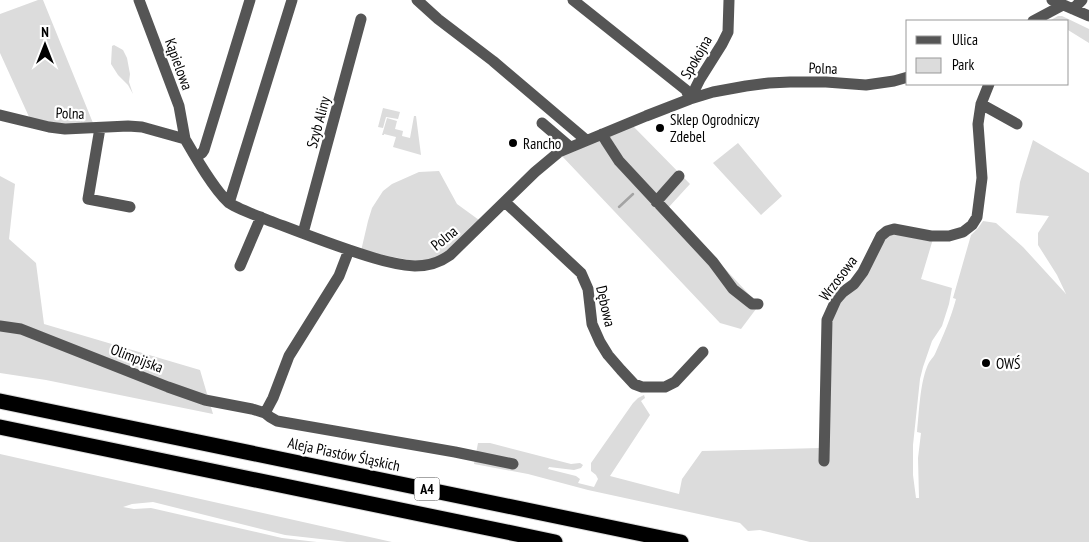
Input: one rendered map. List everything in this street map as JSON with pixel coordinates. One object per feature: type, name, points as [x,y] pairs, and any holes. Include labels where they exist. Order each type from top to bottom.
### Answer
[{"type":"highway","name":"Aleja Piastów Śląskich","points":[[0,400],[681,542]]},
{"type":"highway","name":"A4","points":[[0,427],[555,542]]},
{"type":"street","name":"Kąpielowa","points":[[139,0],[179,106],[186,139]]},
{"type":"street","points":[[196,157],[204,150],[250,0]]},
{"type":"street","points":[[229,203],[292,0]]},
{"type":"street","points":[[572,0],[686,90],[690,99]]},
{"type":"street","name":"Spokojna","points":[[690,99],[728,32],[729,0]]},
{"type":"street","points":[[1052,0],[1089,16]]},
{"type":"street","points":[[1036,20],[1082,0]]},
{"type":"street","points":[[421,1],[438,19],[493,61],[586,140]]},
{"type":"street","name":"Szyb Aliny","points":[[303,233],[361,19]]},
{"type":"street","name":"Polna","points":[[0,115],[65,129],[142,127],[186,139],[216,187],[229,203],[349,250],[392,263],[414,266],[440,262],[450,255],[535,172],[559,152],[690,99],[713,92],[769,83],[826,82],[866,85],[906,78]]},
{"type":"street","name":"Wrzosowa","points":[[824,461],[827,320],[832,308],[836,300],[854,284],[863,272],[880,236],[887,231],[894,229],[931,236],[949,236],[963,232],[972,225],[977,217],[982,178],[978,124],[981,104],[989,85]]},
{"type":"street","points":[[981,104],[1017,124]]},
{"type":"street","points":[[542,123],[570,147]]},
{"type":"street","points":[[100,128],[88,199],[130,207]]},
{"type":"street","points":[[602,134],[619,161],[713,262],[733,289],[752,304],[758,304]]},
{"type":"street","points":[[656,202],[679,176]]},
{"type":"street","name":"Dębowa","points":[[505,202],[581,273],[588,288],[592,324],[600,342],[608,355],[634,384],[642,387],[665,387],[670,385],[675,382],[702,352]]},
{"type":"street","points":[[240,266],[261,217]]},
{"type":"street","points":[[265,413],[273,398],[289,356],[339,276],[349,250]]},
{"type":"street","name":"Olimpijska","points":[[0,326],[21,329],[168,387],[205,400],[265,413],[278,421],[513,464]]},
{"type":"green space","points":[[38,0],[43,0],[93,123],[72,125],[30,119],[0,53],[0,14]]},
{"type":"green space","points":[[1062,16],[1089,29],[1089,43],[1069,31],[1069,20],[1051,20]]},
{"type":"green space","points":[[114,45],[123,50],[127,58],[130,74],[129,82],[133,94],[111,64],[112,46]]},
{"type":"green space","points":[[383,108],[400,112],[398,119],[386,117],[383,128],[378,127]]},
{"type":"green space","points":[[414,116],[416,116],[421,155],[393,147],[396,137],[382,135],[387,118],[397,121],[395,129],[403,131],[402,136],[410,138]]},
{"type":"green space","points":[[632,125],[690,184],[668,208],[759,305],[741,329],[720,323],[561,155]]},
{"type":"green space","points":[[1033,140],[1089,173],[1089,542],[810,542],[760,530],[748,531],[740,523],[588,490],[528,474],[474,464],[478,443],[490,443],[571,464],[580,463],[583,465],[581,468],[574,470],[549,467],[548,469],[576,476],[580,479],[578,483],[594,487],[598,479],[591,471],[591,463],[633,403],[644,395],[645,398],[641,401],[650,415],[610,476],[679,494],[682,479],[702,451],[820,448],[829,325],[836,305],[873,260],[889,233],[933,239],[921,279],[952,288],[942,326],[932,341],[920,379],[913,445],[913,475],[916,498],[919,498],[918,458],[921,433],[917,432],[923,382],[928,365],[935,354],[952,313],[956,299],[953,298],[971,235],[983,221],[996,223],[1023,247],[1066,294],[1057,275],[1038,245],[1038,233],[1049,216],[1016,213],[1020,182]]},
{"type":"green space","points":[[738,143],[782,196],[761,215],[713,163]]},
{"type":"green space","points":[[439,171],[457,204],[479,220],[439,259],[420,262],[361,251],[372,208],[383,191],[392,184],[419,172]]},
{"type":"green space","points":[[0,176],[15,184],[9,239],[36,263],[44,324],[200,370],[213,414],[46,380],[0,373]]},
{"type":"green space","points":[[0,454],[392,542],[347,542],[285,535],[153,502],[123,507],[134,509],[151,508],[282,538],[317,542],[0,542]]},
{"type":"waterway","points":[[619,207],[633,194]]},
{"type":"place","name":"Sklep Ogrodniczy Zdebel","points":[[660,128]]},
{"type":"place","name":"Rancho","points":[[513,143]]},
{"type":"place","name":"OWŚ","points":[[986,363]]}]
